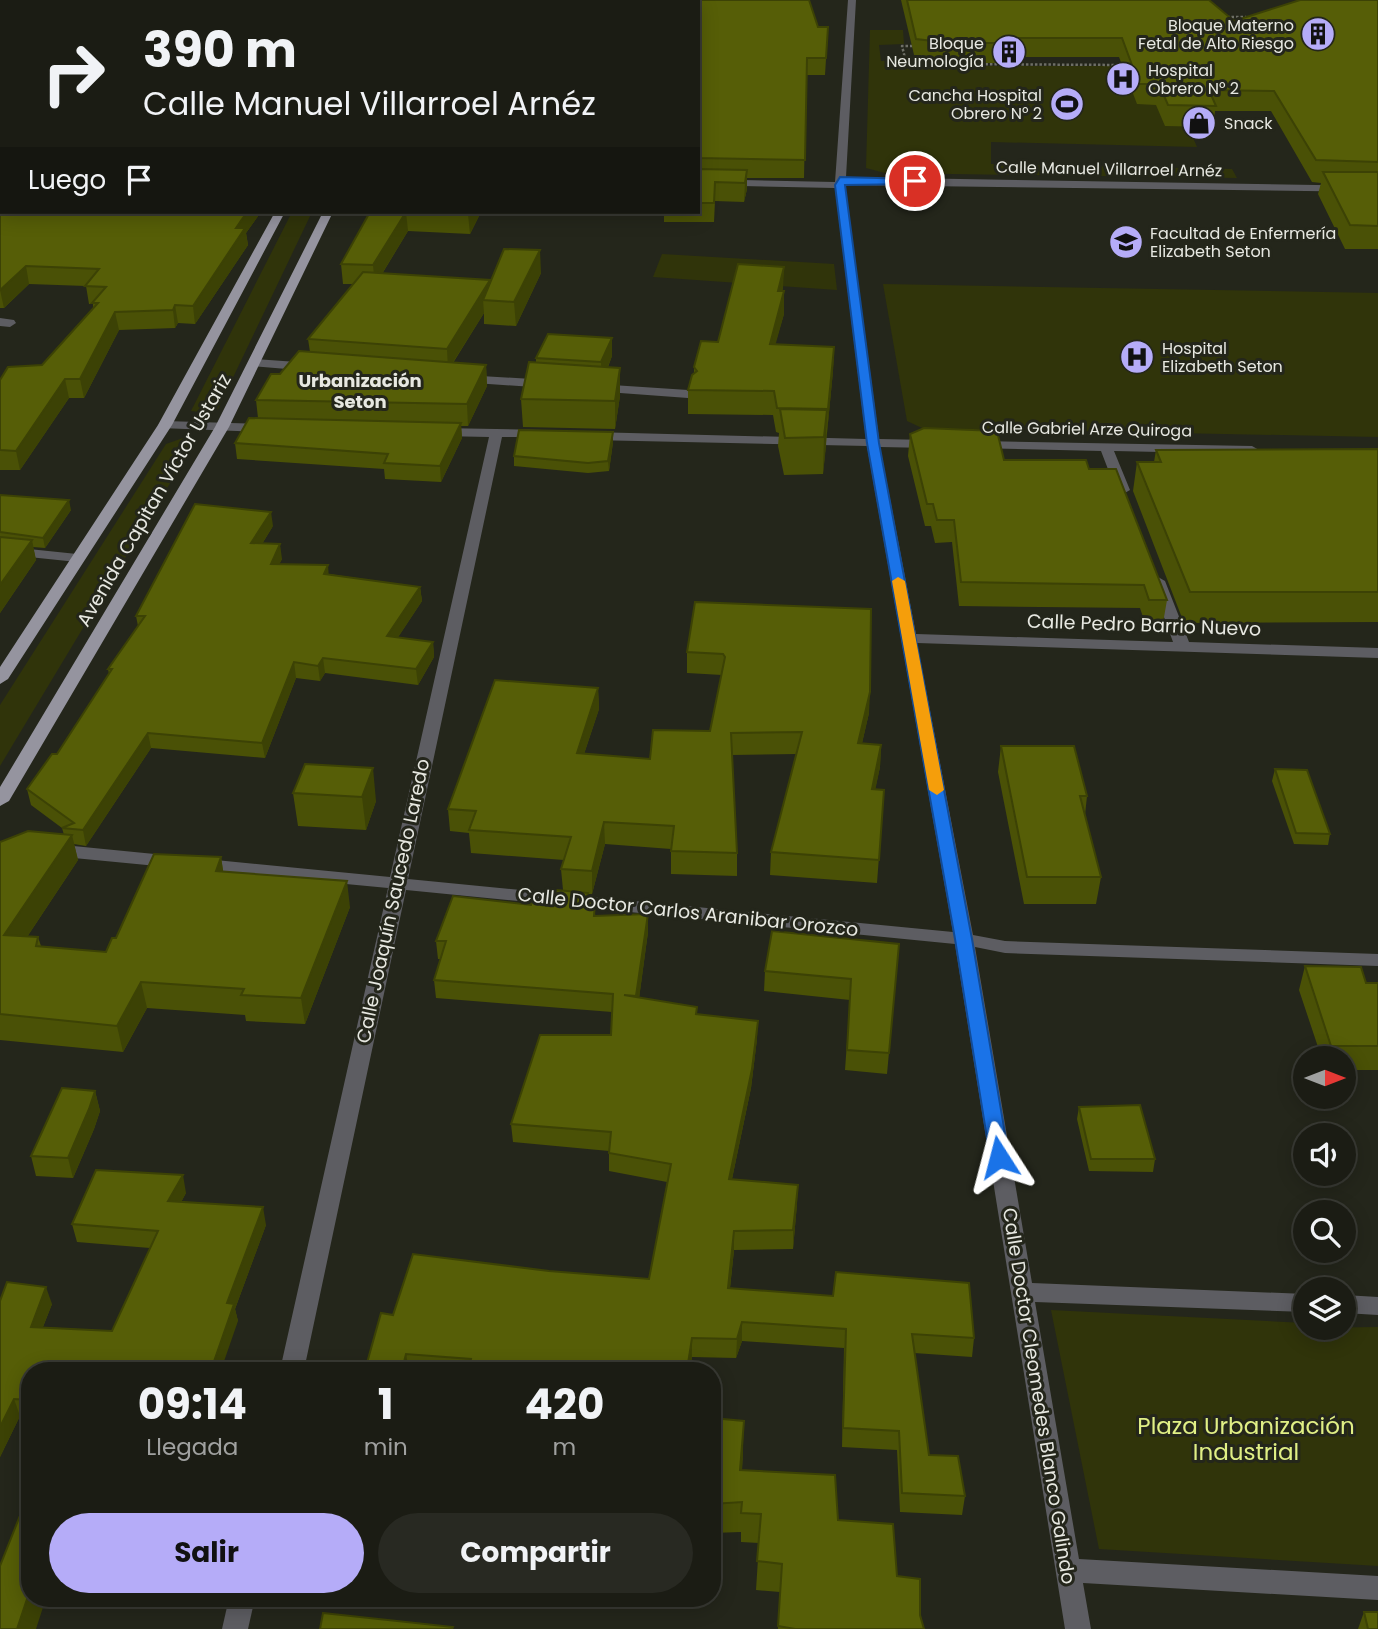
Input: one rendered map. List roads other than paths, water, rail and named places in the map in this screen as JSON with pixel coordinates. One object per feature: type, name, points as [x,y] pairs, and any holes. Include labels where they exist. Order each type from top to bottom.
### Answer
[{"type":"main road","name":"Avenida Capitan Víctor Ustariz","points":[[0,678],[165,425],[279,214]]},
{"type":"main road","name":"Avenida Capitan Víctor Ustariz","points":[[0,801],[222,427],[327,214]]},
{"type":"street","name":"Calle Doctor Cleomedes Blanco Galindo","points":[[852,0],[840,183],[873,443],[964,939],[1078,1629]]},
{"type":"street","name":"Calle Manuel Villarroel Arnéz","points":[[700,182],[1378,189]]},
{"type":"street","points":[[255,363],[321,368]]},
{"type":"street","points":[[443,377],[688,394]]},
{"type":"street","points":[[165,425],[277,428]]},
{"type":"street","points":[[428,432],[552,435]]},
{"type":"street","name":"Calle Joaquín Saucedo Laredo","points":[[294,1362],[496,433]]},
{"type":"street","points":[[580,435],[942,444]]},
{"type":"street","name":"Calle Gabriel Arze Quiroga","points":[[969,444],[1269,450]]},
{"type":"street","points":[[1106,447],[1130,510]]},
{"type":"street","points":[[0,550],[77,558]]},
{"type":"street","points":[[1154,572],[1183,647]]},
{"type":"street","name":"Calle Pedro Barrio Nuevo","points":[[909,638],[1378,653]]},
{"type":"street","name":"Calle Doctor Carlos Aranibar Orozco","points":[[27,847],[964,939],[1005,947],[1378,960]]},
{"type":"street","points":[[1021,1292],[1293,1302]]},
{"type":"street","points":[[1356,1305],[1378,1306]]},
{"type":"street","points":[[1068,1570],[1378,1588]]},
{"type":"street","points":[[235,1629],[240,1607]]},
{"type":"place","name":"Bloque Materno Fetal de Alto Riesgo","points":[[1318,34]]},
{"type":"place","name":"Bloque Neumología","points":[[1009,52]]},
{"type":"place","name":"Hospital Obrero N° 2","points":[[1123,79]]},
{"type":"place","name":"Cancha Hospital Obrero N° 2","points":[[1067,104]]},
{"type":"place","name":"Snack","points":[[1199,123]]},
{"type":"place","name":"Facultad de Enfermería Elizabeth Seton","points":[[1126,242]]},
{"type":"place","name":"Hospital Elizabeth Seton","points":[[1137,357]]},
{"type":"district","name":"Urbanización Seton","points":[[360,390]]},
{"type":"park label","name":"Plaza Urbanización Industrial","points":[[1246,1439]]}]
